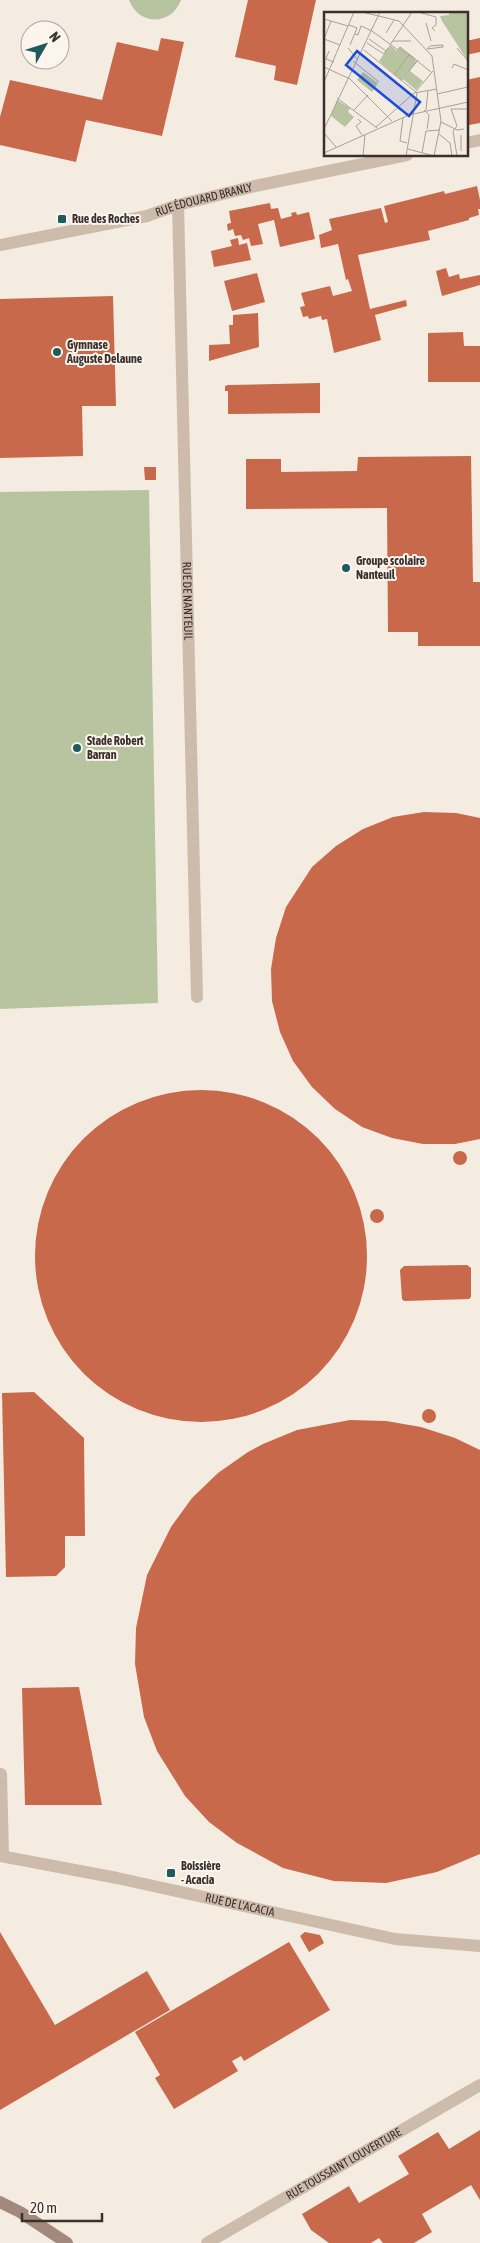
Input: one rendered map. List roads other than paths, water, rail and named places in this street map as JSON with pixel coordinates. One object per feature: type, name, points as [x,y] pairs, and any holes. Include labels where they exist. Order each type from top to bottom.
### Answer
[{"type":"main road","points":[[0,2202],[67,2243]]},
{"type":"street","name":"RUE ÉDOUARD BRANLY","points":[[0,245],[148,216],[178,205],[255,186],[402,156]]},
{"type":"street","name":"RUE DE NANTEUIL","points":[[178,205],[197,996]]},
{"type":"street","points":[[1,1774],[1,1856]]},
{"type":"street","name":"RUE DE L'ACACIA","points":[[1,1856],[117,1878],[395,1939],[480,1946]]},
{"type":"street","name":"RUE TOUSSAINT LOUVERTURE","points":[[207,2243],[480,2085]]},
{"type":"place","name":"Rue des Roches","points":[[62,219]]},
{"type":"place","name":"Gymnase Auguste Delaune","points":[[57,352]]},
{"type":"place","name":"Groupe scolaire Nanteuil","points":[[346,568]]},
{"type":"place","name":"Stade Robert Barran","points":[[77,748]]},
{"type":"place","name":"Boissière - Acacia","points":[[171,1873]]}]
